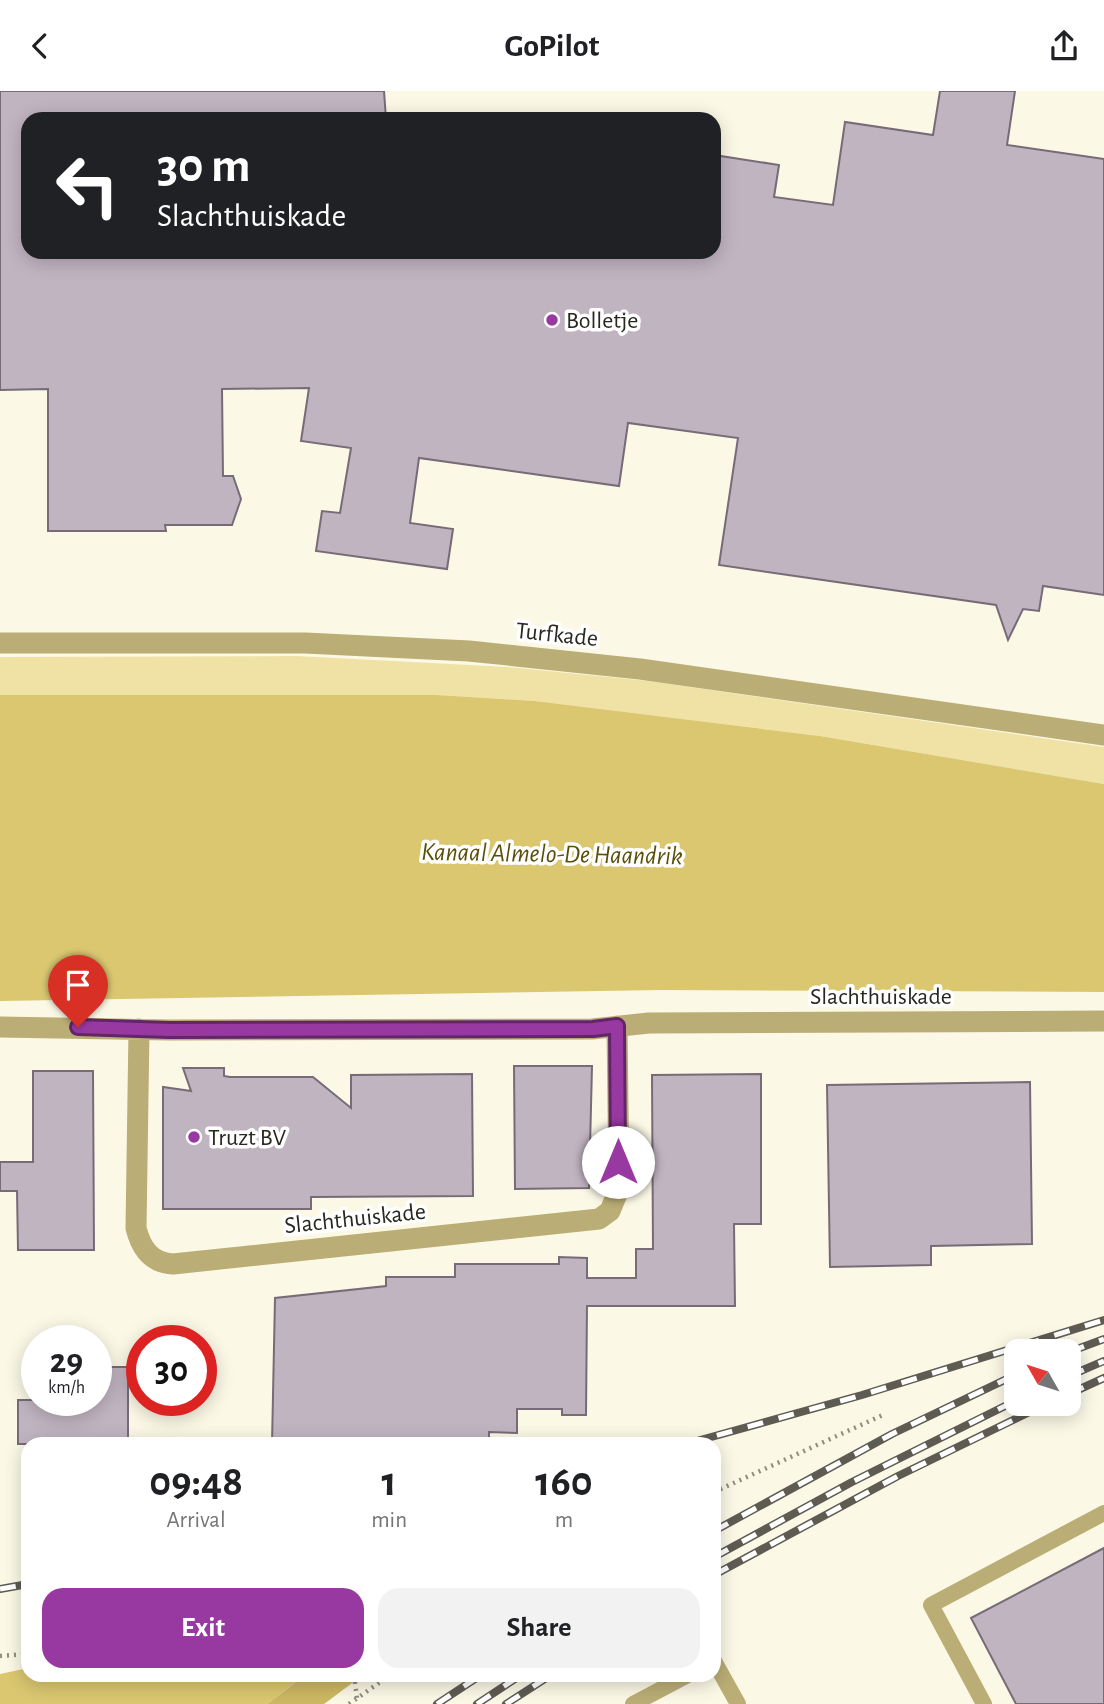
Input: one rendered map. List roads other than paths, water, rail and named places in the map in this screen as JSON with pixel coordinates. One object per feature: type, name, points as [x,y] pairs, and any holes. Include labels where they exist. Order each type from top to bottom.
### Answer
[{"type":"street","name":"Turfkade","points":[[0,643],[305,643],[469,651],[640,669],[1104,735]]},
{"type":"street","name":"Slachthuiskade","points":[[0,1027],[579,1029],[649,1023],[1104,1021]]},
{"type":"street","name":"Slachthuiskade","points":[[139,1029],[136,1228],[140,1243],[148,1253],[159,1263],[173,1263],[599,1219],[610,1211],[619,1189],[617,1026]]},
{"type":"lane","points":[[984,1704],[932,1605],[1104,1513]]},
{"type":"lane","points":[[721,1674],[738,1704]]},
{"type":"lane","points":[[633,1704],[675,1682]]},
{"type":"water","name":"Kanaal Almelo-De Haandrik","points":[[0,695],[437,695],[535,701],[820,736],[1104,784],[1104,992],[661,990],[0,1001]]},
{"type":"water","points":[[21,1670],[21,1682],[296,1682],[267,1704],[0,1704],[0,1674]]},
{"type":"railway","points":[[711,1437],[862,1395],[1104,1320]]},
{"type":"railway","points":[[1082,1347],[1104,1339]]},
{"type":"railway","points":[[1082,1370],[1104,1361]]},
{"type":"railway","points":[[1082,1388],[1104,1378]]},
{"type":"railway","points":[[721,1527],[892,1434],[1004,1380]]},
{"type":"railway","points":[[721,1553],[852,1482],[1004,1406]]},
{"type":"railway","points":[[721,1571],[898,1476],[1021,1416]]},
{"type":"railway","points":[[0,1589],[21,1585]]},
{"type":"railway","points":[[437,1704],[470,1682]]},
{"type":"railway","points":[[477,1704],[510,1682]]},
{"type":"railway","points":[[506,1704],[540,1682]]},
{"type":"place","name":"Bolletje","points":[[552,320]]},
{"type":"place","name":"Truzt BV","points":[[194,1137]]}]
